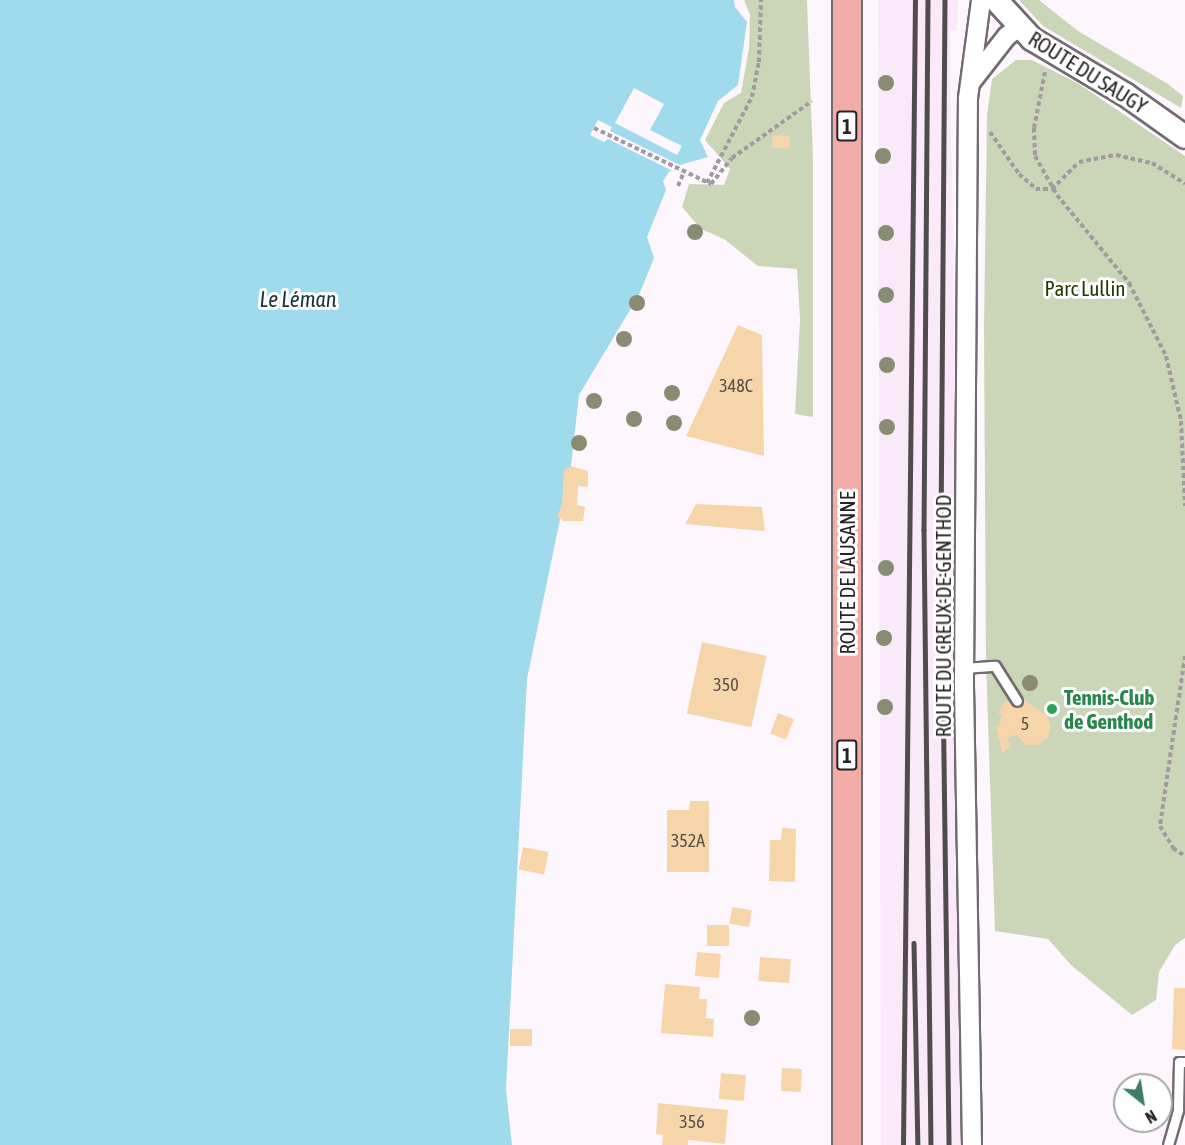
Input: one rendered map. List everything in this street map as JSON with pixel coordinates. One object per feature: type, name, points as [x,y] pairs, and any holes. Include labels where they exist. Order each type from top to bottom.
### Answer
[{"type":"main road","name":"ROUTE DE LAUSANNE","points":[[847,0],[847,1145]]},
{"type":"street","name":"ROUTE DU CREUX-DE-GENTHOD","points":[[972,1145],[964,668],[969,87],[981,0]]},
{"type":"street","name":"ROUTE DU SAUGY","points":[[996,0],[1019,27],[1126,94],[1185,137]]},
{"type":"street","points":[[969,87],[983,64],[1019,27]]},
{"type":"lane","points":[[964,668],[994,666],[1017,701]]},
{"type":"lane","points":[[1168,1145],[1178,1109],[1179,1062],[1185,1062]]},
{"type":"path","points":[[707,183],[752,97],[759,62],[761,0]]},
{"type":"path","points":[[1045,64],[1033,146],[1038,166],[1052,189],[1129,283],[1166,356],[1180,421],[1185,506]]},
{"type":"path","points":[[594,128],[707,183],[713,183],[732,158],[812,101]]},
{"type":"path","points":[[990,132],[1030,185],[1052,189]]},
{"type":"path","points":[[1052,189],[1080,162],[1116,154],[1152,163],[1185,184]]},
{"type":"path","points":[[678,186],[684,172]]},
{"type":"path","points":[[1185,656],[1160,826],[1173,848],[1185,856]]},
{"type":"shaded area","points":[[878,0],[958,0],[957,31],[950,30],[965,1145],[881,1145]]},
{"type":"green space","points":[[744,0],[807,0],[813,159],[813,417],[795,414],[800,320],[797,269],[758,266],[724,239],[701,229],[682,207],[689,184],[724,185],[730,169],[705,140],[724,103],[741,93],[749,48],[750,15]]},
{"type":"green space","points":[[1019,0],[1039,0],[1078,31],[1168,84],[1183,96],[1181,108],[1043,26]]},
{"type":"green space","name":"Parc Lullin","points":[[1016,60],[1032,60],[1079,84],[1185,156],[1185,938],[1175,945],[1159,972],[1156,1000],[1132,1015],[1071,965],[1048,939],[995,931],[986,661],[984,327],[987,115],[992,79]]},
{"type":"water","name":"Le Léman","points":[[0,0],[734,0],[735,7],[747,22],[738,85],[718,101],[700,140],[708,157],[683,164],[669,172],[663,181],[666,190],[647,237],[654,258],[639,295],[579,395],[571,466],[527,679],[506,1089],[512,1145],[0,1145]]},
{"type":"pier","points":[[634,88],[664,104],[650,130],[682,146],[677,155],[615,123]]},
{"type":"pier","points":[[598,120],[612,127],[610,131],[684,167],[675,172],[608,139],[604,142],[590,135]]},
{"type":"building","points":[[773,135],[790,136],[789,149],[772,148]]},
{"type":"building","points":[[738,325],[762,335],[764,456],[686,436]]},
{"type":"building","points":[[571,466],[588,471],[588,487],[578,486],[577,505],[585,507],[583,521],[563,521],[557,516],[562,505],[564,470]]},
{"type":"building","points":[[696,504],[762,507],[765,531],[685,524]]},
{"type":"building","points":[[702,642],[767,656],[751,727],[687,713]]},
{"type":"building","points":[[1006,700],[1013,706],[1024,700],[1047,716],[1051,728],[1047,739],[1038,745],[1026,745],[1017,735],[1007,738],[1011,747],[1002,752],[996,727],[999,726],[1002,715],[998,713]]},
{"type":"building","points":[[778,713],[794,719],[786,740],[770,734]]},
{"type":"building","points":[[690,801],[709,801],[709,872],[667,872],[667,810],[689,810]]},
{"type":"building","points":[[782,828],[796,829],[795,882],[769,881],[770,840],[781,840]]},
{"type":"building","points":[[523,847],[549,852],[544,875],[519,870]]},
{"type":"building","points":[[732,907],[752,910],[749,927],[729,924]]},
{"type":"building","points":[[707,925],[729,925],[729,946],[707,946]]},
{"type":"building","points":[[697,952],[721,954],[719,978],[695,976]]},
{"type":"building","points":[[760,957],[791,959],[789,983],[758,981]]},
{"type":"building","points":[[665,984],[700,987],[699,999],[707,999],[706,1018],[714,1019],[713,1037],[661,1033]]},
{"type":"building","points":[[1174,988],[1185,988],[1185,1050],[1172,1049]]},
{"type":"building","points":[[510,1029],[532,1029],[532,1046],[510,1046]]},
{"type":"building","points":[[782,1068],[802,1069],[801,1092],[781,1091]]},
{"type":"building","points":[[721,1073],[746,1075],[744,1101],[719,1099]]},
{"type":"building","points":[[658,1103],[728,1110],[725,1144],[688,1140],[688,1145],[662,1145],[663,1135],[656,1134]]},
{"type":"railway","points":[[903,1145],[915,0]]},
{"type":"railway","points":[[928,0],[924,530],[931,1145]]},
{"type":"railway","points":[[945,0],[941,530],[949,1145]]},
{"type":"railway","points":[[914,943],[918,1145]]},
{"type":"place","name":"Tennis-Club de Genthod","points":[[1052,709]]}]
